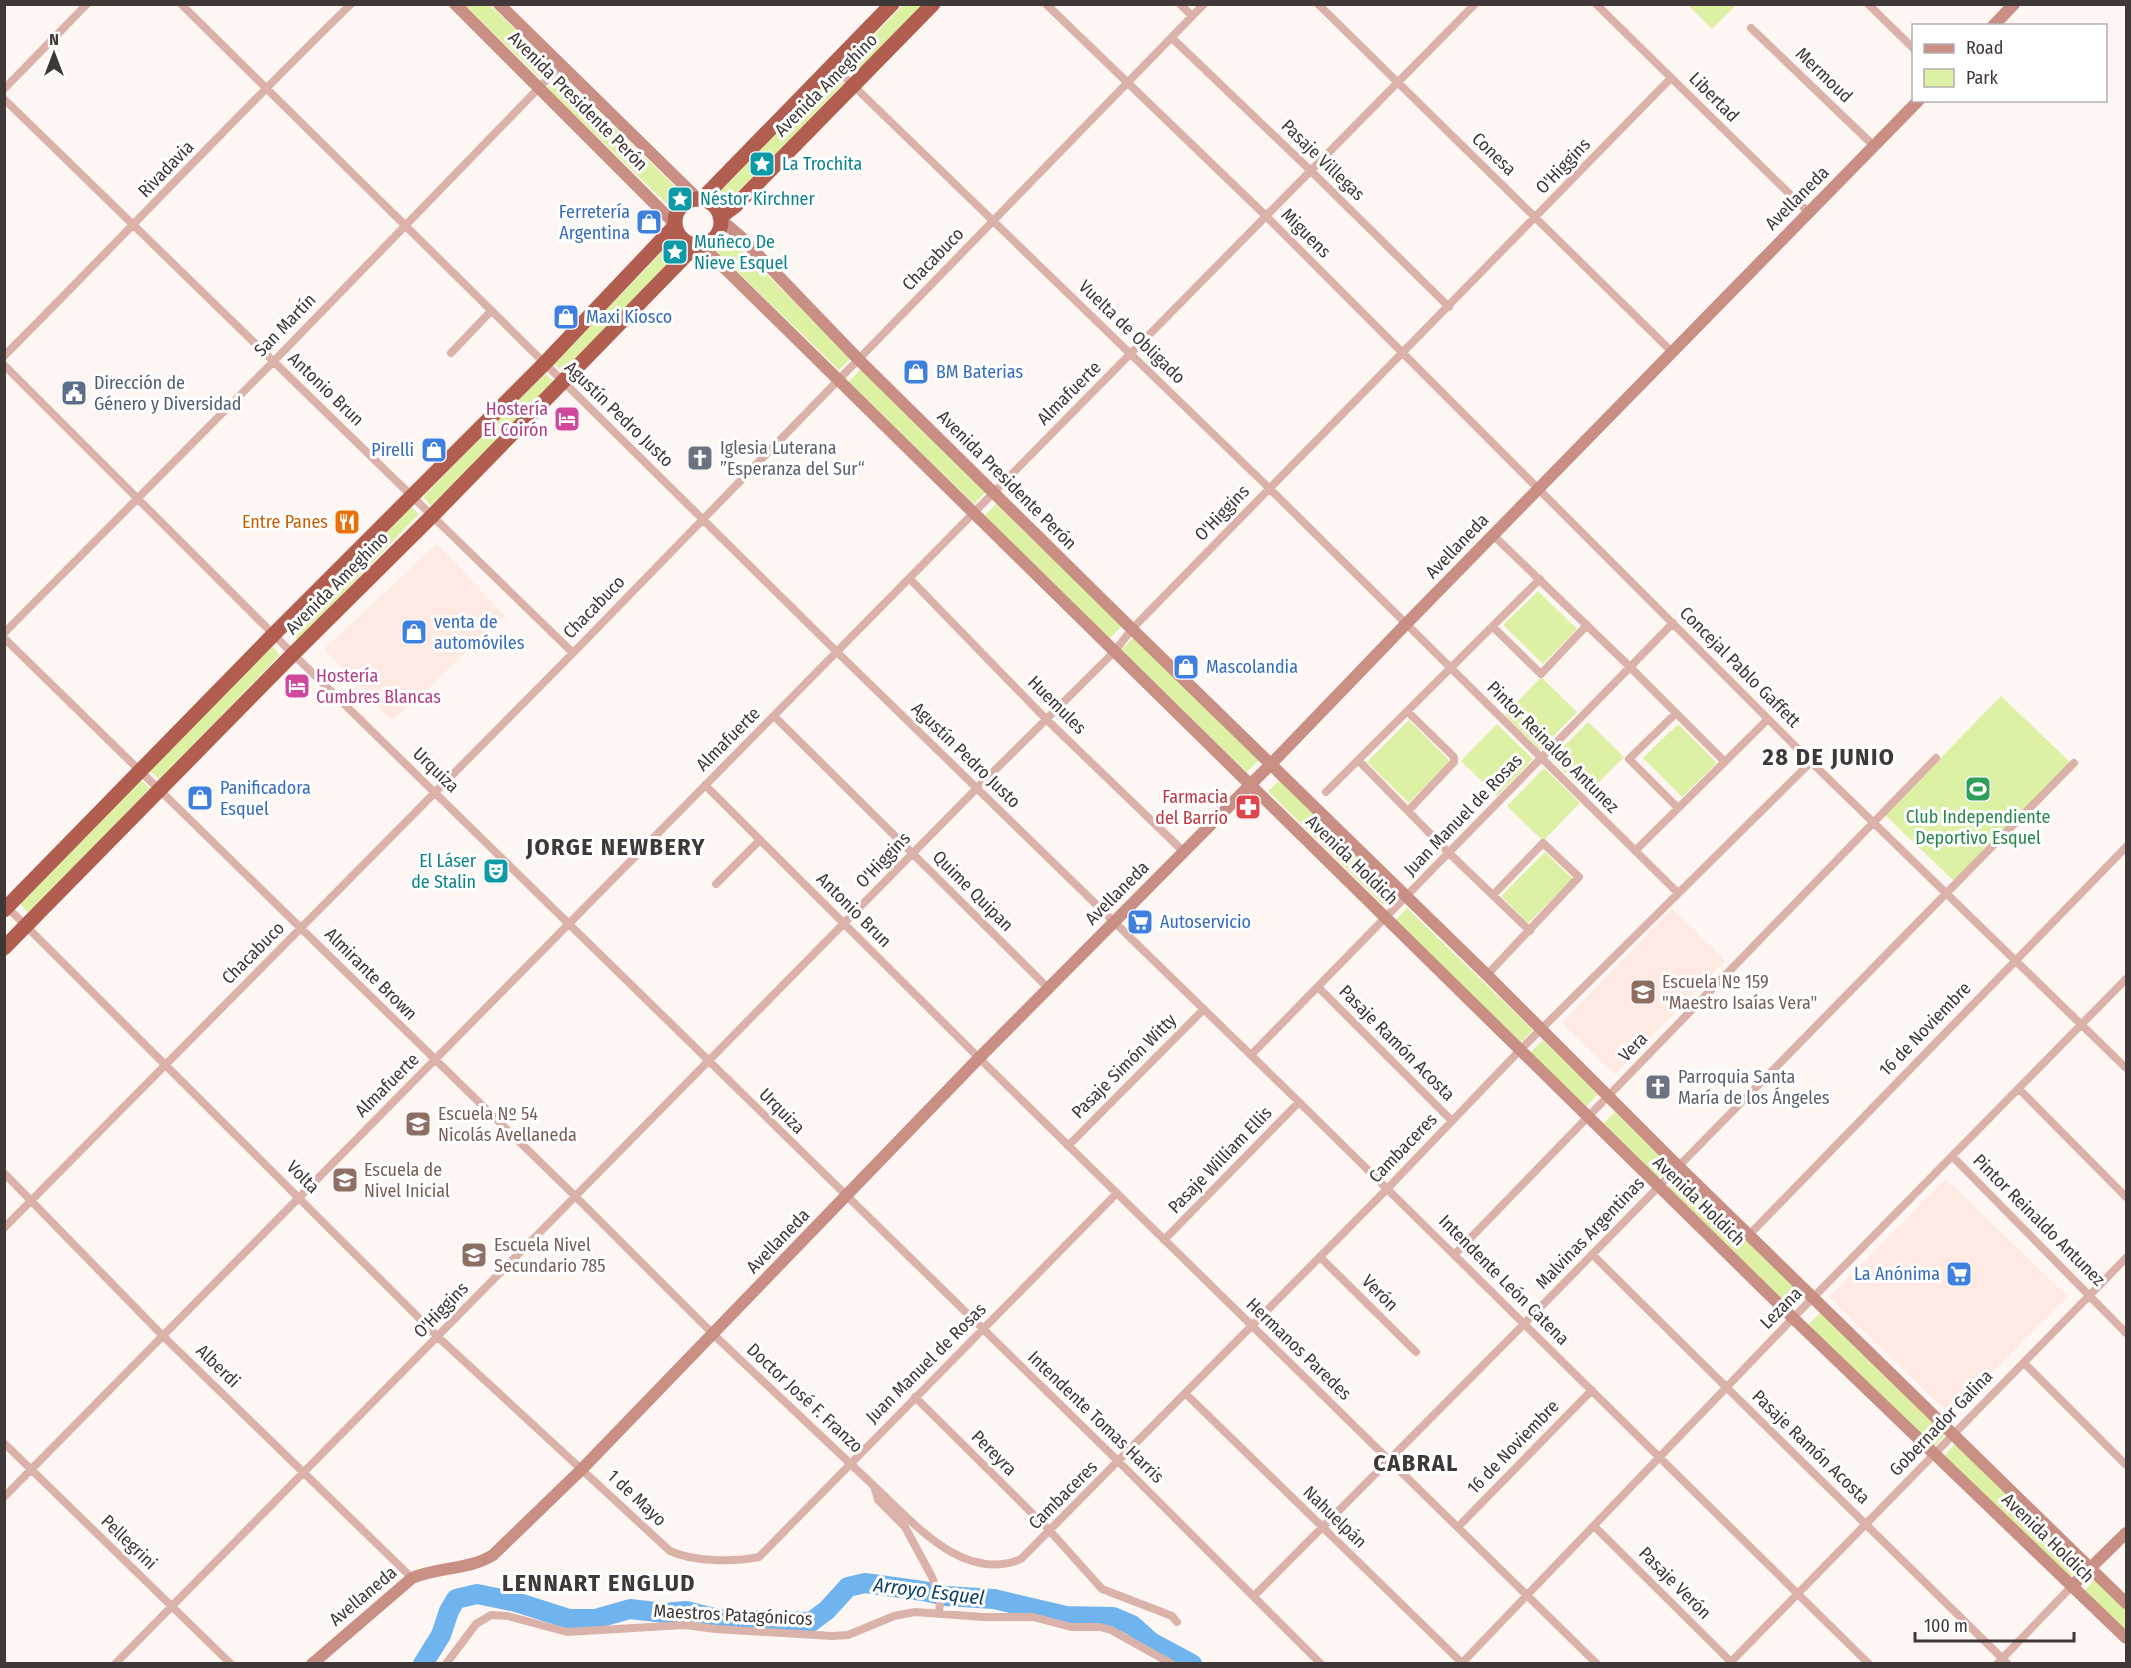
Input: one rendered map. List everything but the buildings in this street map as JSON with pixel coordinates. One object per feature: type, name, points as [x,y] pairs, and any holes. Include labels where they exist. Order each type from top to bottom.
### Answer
[{"type":"highway","name":"Avenida Ameghino","points":[[700,200],[892,4]]},
{"type":"highway","name":"Avenida Ameghino","points":[[720,218],[735,206],[933,4]]},
{"type":"highway","points":[[692,200],[700,200],[713,206],[720,218],[717,235],[698,245],[683,240],[678,235],[675,225],[676,214],[680,208],[692,200]]},
{"type":"highway","name":"Avenida Ameghino","points":[[6,907],[544,364],[675,225]]},
{"type":"highway","name":"Avenida Ameghino","points":[[4,948],[698,245]]},
{"type":"street","points":[[4,89],[87,4]]},
{"type":"street","name":"Agustín Pedro Justo","points":[[181,4],[837,652],[1114,921]]},
{"type":"street","name":"Rivadavia","points":[[4,356],[266,87],[351,4]]},
{"type":"street","name":"Avenida Presidente Perón","points":[[455,4],[675,225]]},
{"type":"street","name":"Avenida Presidente Perón","points":[[499,4],[700,200]]},
{"type":"street","name":"Miguens","points":[[1046,4],[1266,216],[1539,488]]},
{"type":"street","points":[[1180,4],[1192,16]]},
{"type":"street","name":"Chacabuco","points":[[4,1228],[573,653],[1204,4]]},
{"type":"street","name":"Conesa","points":[[1318,4],[1672,352]]},
{"type":"street","name":"Almafuerte","points":[[4,1497],[1475,4]]},
{"type":"street","name":"Libertad","points":[[1596,4],[1808,212]]},
{"type":"street","points":[[1868,4],[1912,47]]},
{"type":"street","points":[[1995,24],[2014,4]]},
{"type":"street","name":"Mermoud","points":[[1751,28],[1874,146]]},
{"type":"street","name":"Pasaje Villegas","points":[[1172,38],[1449,307]]},
{"type":"street","name":"San Martín","points":[[4,633],[139,499],[562,64]]},
{"type":"street","name":"Vuelta de Obligado","points":[[832,66],[994,220],[1406,624]]},
{"type":"street","name":"O'Higgins","points":[[115,1664],[977,788],[1114,652],[1132,629],[1671,78]]},
{"type":"street","name":"Antonio Brun","points":[[4,99],[573,653]]},
{"type":"street","name":"Avellaneda","points":[[312,1664],[412,1578],[426,1572],[481,1562],[493,1555],[582,1469],[979,1058],[1271,764],[1916,102]]},
{"type":"street","name":"Avenida Presidente Perón","points":[[720,218],[859,360],[1271,764]]},
{"type":"street","points":[[698,245],[1250,785]]},
{"type":"street","points":[[451,352],[491,311]]},
{"type":"street","name":"Urquiza","points":[[4,365],[293,654],[846,1197]]},
{"type":"street","name":"Concejal Pablo Gaffett","points":[[1539,488],[1873,823],[2127,1068]]},
{"type":"street","points":[[1493,535],[1725,762]]},
{"type":"street","name":"Huemules","points":[[909,578],[1046,719],[1184,852]]},
{"type":"street","points":[[1326,792],[1540,579]]},
{"type":"street","name":"Juan Manuel de Rosas","points":[[1251,1055],[1319,988],[1673,623]]},
{"type":"street","name":"Pintor Reinaldo Antunez","points":[[1406,624],[1678,893]]},
{"type":"street","points":[[1493,627],[1541,674],[1587,625]]},
{"type":"street","name":"Almirante Brown","points":[[4,638],[713,1334]]},
{"type":"street","points":[[1407,711],[1454,757],[1454,762],[1408,811]]},
{"type":"street","points":[[1676,713],[1629,759],[1678,808]]},
{"type":"street","name":"Quime Quipan","points":[[774,716],[1048,988]]},
{"type":"street","points":[[1635,851],[1768,719]]},
{"type":"street","name":"Vera","points":[[1454,1255],[1936,758]]},
{"type":"street","points":[[1358,760],[1530,931]]},
{"type":"street","name":"Cambaceres","points":[[1021,1559],[1252,1327],[1520,1050],[1812,762]]},
{"type":"street","name":"Malvinas Argentinas","points":[[1254,1596],[2074,763]]},
{"type":"street","name":"Avenida Holdich","points":[[1271,764],[1678,1166],[2127,1603]]},
{"type":"street","name":"Antonio Brun","points":[[705,785],[979,1058]]},
{"type":"street","name":"Avenida Holdich","points":[[1250,785],[1793,1318],[2127,1638]]},
{"type":"street","points":[[716,884],[760,840]]},
{"type":"street","points":[[1487,975],[1579,877],[1543,843],[1493,895]]},
{"type":"street","name":"16 de Noviembre","points":[[1749,1235],[2127,847]]},
{"type":"street","name":"Volta","points":[[6,907],[300,1197],[438,1337],[582,1469]]},
{"type":"street","name":"Intendente León Catena","points":[[1114,921],[1869,1664]]},
{"type":"street","name":"Lezana","points":[[1462,1663],[1793,1318],[2127,979]]},
{"type":"street","name":"Pasaje Ramón Acosta","points":[[1319,988],[1452,1120]]},
{"type":"street","name":"Pasaje Simón Witty","points":[[1068,1146],[1204,1009]]},
{"type":"street","name":"Hermanos Paredes","points":[[979,1058],[1597,1664]]},
{"type":"street","points":[[2019,1089],[2127,1197]]},
{"type":"street","name":"Pasaje William Ellis","points":[[1164,1240],[1299,1102]]},
{"type":"street","name":"Pintor Reinaldo Antunez","points":[[1952,1156],[2127,1333]]},
{"type":"street","name":"Alberdi","points":[[4,1173],[163,1336],[412,1578]]},
{"type":"street","name":"Juan Manuel de Rosas","points":[[670,1551],[682,1556],[741,1560],[759,1557],[1117,1193]]},
{"type":"street","name":"Intendente Tomas Harris","points":[[846,1197],[1119,1462],[1321,1664]]},
{"type":"street","name":"Pasaje Ramón Acosta","points":[[1592,1254],[1866,1523],[2002,1662]]},
{"type":"street","name":"Verón","points":[[1320,1257],[1416,1352]]},
{"type":"street","name":"Gobernador Galina","points":[[1731,1663],[2127,1258]]},
{"type":"street","name":"Doctor José F. Franzo","points":[[713,1334],[925,1534],[948,1551],[972,1562],[1007,1565],[1021,1559]]},
{"type":"street","points":[[2024,1363],[2127,1465]]},
{"type":"street","name":"16 de Noviembre","points":[[1458,1527],[1592,1390]]},
{"type":"street","name":"Nahuelpán","points":[[1186,1394],[1462,1663]]},
{"type":"street","name":"Pereyra","points":[[915,1397],[1050,1532],[1102,1589],[1163,1612],[1172,1616],[1177,1622]]},
{"type":"street","name":"Pellegrini","points":[[4,1443],[231,1664]]},
{"type":"street","name":"1 de Mayo","points":[[582,1469],[670,1551]]},
{"type":"street","name":"Doctor José F. Franzo","points":[[874,1486],[878,1500],[905,1527],[934,1582],[940,1600],[939,1614]]},
{"type":"street","name":"Pasaje Verón","points":[[1594,1526],[1731,1663]]},
{"type":"street","points":[[2002,1662],[2072,1586],[2127,1533]]},
{"type":"street","name":"Maestros Patagónicos","points":[[446,1664],[476,1623],[491,1615],[508,1616],[567,1632],[684,1625],[832,1636],[848,1635],[907,1613],[1033,1617],[1052,1624],[1071,1627],[1101,1627],[1125,1636],[1172,1664]]},
{"type":"shaded area","name":"venta de automóviles","points":[[437,544],[505,616],[392,721],[324,649]]},
{"type":"shaded area","name":"Escuela Nº 159 \"Maestro Isaías Vera\"","points":[[1672,909],[1725,961],[1615,1074],[1562,1022]]},
{"type":"shaded area","points":[[1946,1179],[2067,1296],[1950,1415],[1829,1297]]},
{"type":"green space","points":[[464,5],[490,5],[553,65],[540,78]]},
{"type":"green space","points":[[903,5],[922,5],[856,73],[846,64]]},
{"type":"green space","points":[[1688,5],[1736,5],[1712,29]]},
{"type":"green space","points":[[834,74],[844,83],[723,209],[713,199]]},
{"type":"green space","points":[[560,75],[686,197],[673,210],[547,88]]},
{"type":"green space","points":[[726,235],[852,357],[839,370],[713,248]]},
{"type":"green space","points":[[675,238],[685,248],[564,373],[554,364]]},
{"type":"green space","points":[[861,369],[987,491],[974,504],[848,382]]},
{"type":"green space","points":[[543,372],[553,381],[432,507],[423,497]]},
{"type":"green space","points":[[996,504],[1122,626],[1109,639],[983,517]]},
{"type":"green space","points":[[409,505],[419,514],[298,640],[288,631]]},
{"type":"green space","points":[[1538,591],[1577,629],[1543,664],[1503,625]]},
{"type":"green space","points":[[1134,637],[1260,759],[1247,772],[1121,650]]},
{"type":"green space","points":[[271,645],[280,655],[160,780],[150,771]]},
{"type":"green space","points":[[1541,677],[1577,712],[1540,750],[1505,715]]},
{"type":"green space","name":"Club Independiente Deportivo Esquel","points":[[2001,696],[2071,763],[1955,882],[1885,815]]},
{"type":"green space","points":[[1409,720],[1450,761],[1409,803],[1367,762]]},
{"type":"green space","points":[[1588,722],[1624,757],[1587,794],[1551,759]]},
{"type":"green space","points":[[1497,724],[1533,759],[1497,796],[1461,761]]},
{"type":"green space","points":[[1678,724],[1717,763],[1682,797],[1643,758]]},
{"type":"green space","points":[[1544,768],[1580,803],[1543,841],[1507,806]]},
{"type":"green space","points":[[140,779],[150,788],[30,914],[20,904]]},
{"type":"green space","points":[[1280,780],[1394,893],[1383,905],[1268,791]]},
{"type":"green space","points":[[1545,852],[1573,879],[1528,923],[1501,896]]},
{"type":"green space","points":[[1407,908],[1533,1030],[1520,1043],[1395,921]]},
{"type":"green space","points":[[1543,1040],[1598,1094],[1586,1107],[1530,1053]]},
{"type":"green space","points":[[1615,1112],[1670,1166],[1657,1179],[1602,1125]]},
{"type":"green space","points":[[1680,1175],[1805,1297],[1792,1309],[1667,1188]]},
{"type":"green space","points":[[1821,1312],[1946,1434],[1934,1447],[1808,1325]]},
{"type":"green space","points":[[1956,1443],[2082,1565],[2069,1578],[1944,1456]]},
{"type":"green space","points":[[2096,1578],[2126,1608],[2126,1633],[2084,1591]]},
{"type":"waterway","name":"Arroyo Esquel","points":[[423,1664],[441,1635],[449,1611],[456,1599],[477,1594],[516,1602],[569,1619],[595,1619],[630,1609],[665,1613],[686,1611],[718,1619],[811,1622],[827,1610],[848,1587],[865,1583],[946,1596],[994,1599],[1066,1616],[1113,1617],[1132,1625],[1151,1642],[1192,1664]]},
{"type":"place","name":"La Trochita","points":[[762,164]]},
{"type":"place","name":"Néstor Kirchner","points":[[680,199]]},
{"type":"place","name":"Ferretería Argentina","points":[[649,222]]},
{"type":"place","name":"Muñeco De Nieve Esquel","points":[[675,252]]},
{"type":"place","name":"Maxi Kiosco","points":[[566,317]]},
{"type":"place","name":"BM Baterias","points":[[916,372]]},
{"type":"place","name":"Dirección de Género y Diversidad","points":[[74,393]]},
{"type":"place","name":"Hostería El Coirón","points":[[567,419]]},
{"type":"place","name":"Pirelli","points":[[434,450]]},
{"type":"place","name":"Iglesia Luterana ”Esperanza del Sur“","points":[[700,458]]},
{"type":"place","name":"Entre Panes","points":[[347,522]]},
{"type":"place","name":"venta de automóviles","points":[[414,632]]},
{"type":"place","name":"Mascolandia","points":[[1186,667]]},
{"type":"place","name":"Hostería Cumbres Blancas","points":[[297,686]]},
{"type":"place","name":"Club Independiente Deportivo Esquel","points":[[1978,789]]},
{"type":"place","name":"Panificadora Esquel","points":[[200,798]]},
{"type":"place","name":"Farmacia del Barrio","points":[[1248,807]]},
{"type":"place","name":"El Láser de Stalin","points":[[496,871]]},
{"type":"place","name":"Autoservicio","points":[[1140,922]]},
{"type":"place","name":"Escuela Nº 159 \"Maestro Isaías Vera\"","points":[[1643,992]]},
{"type":"place","name":"Parroquia Santa María de los Ángeles","points":[[1658,1087]]},
{"type":"place","name":"Escuela Nº 54 Nicolás Avellaneda","points":[[418,1124]]},
{"type":"place","name":"Escuela de Nivel Inicial","points":[[345,1180]]},
{"type":"place","name":"Escuela Nivel Secundario 785","points":[[474,1255]]},
{"type":"place","name":"La Anónima","points":[[1959,1274]]},
{"type":"district","name":"28 DE JUNIO","points":[[1829,757]]},
{"type":"district","name":"JORGE NEWBERY","points":[[616,847]]},
{"type":"district","name":"CABRAL","points":[[1416,1463]]},
{"type":"district","name":"LENNART ENGLUD","points":[[599,1583]]}]
